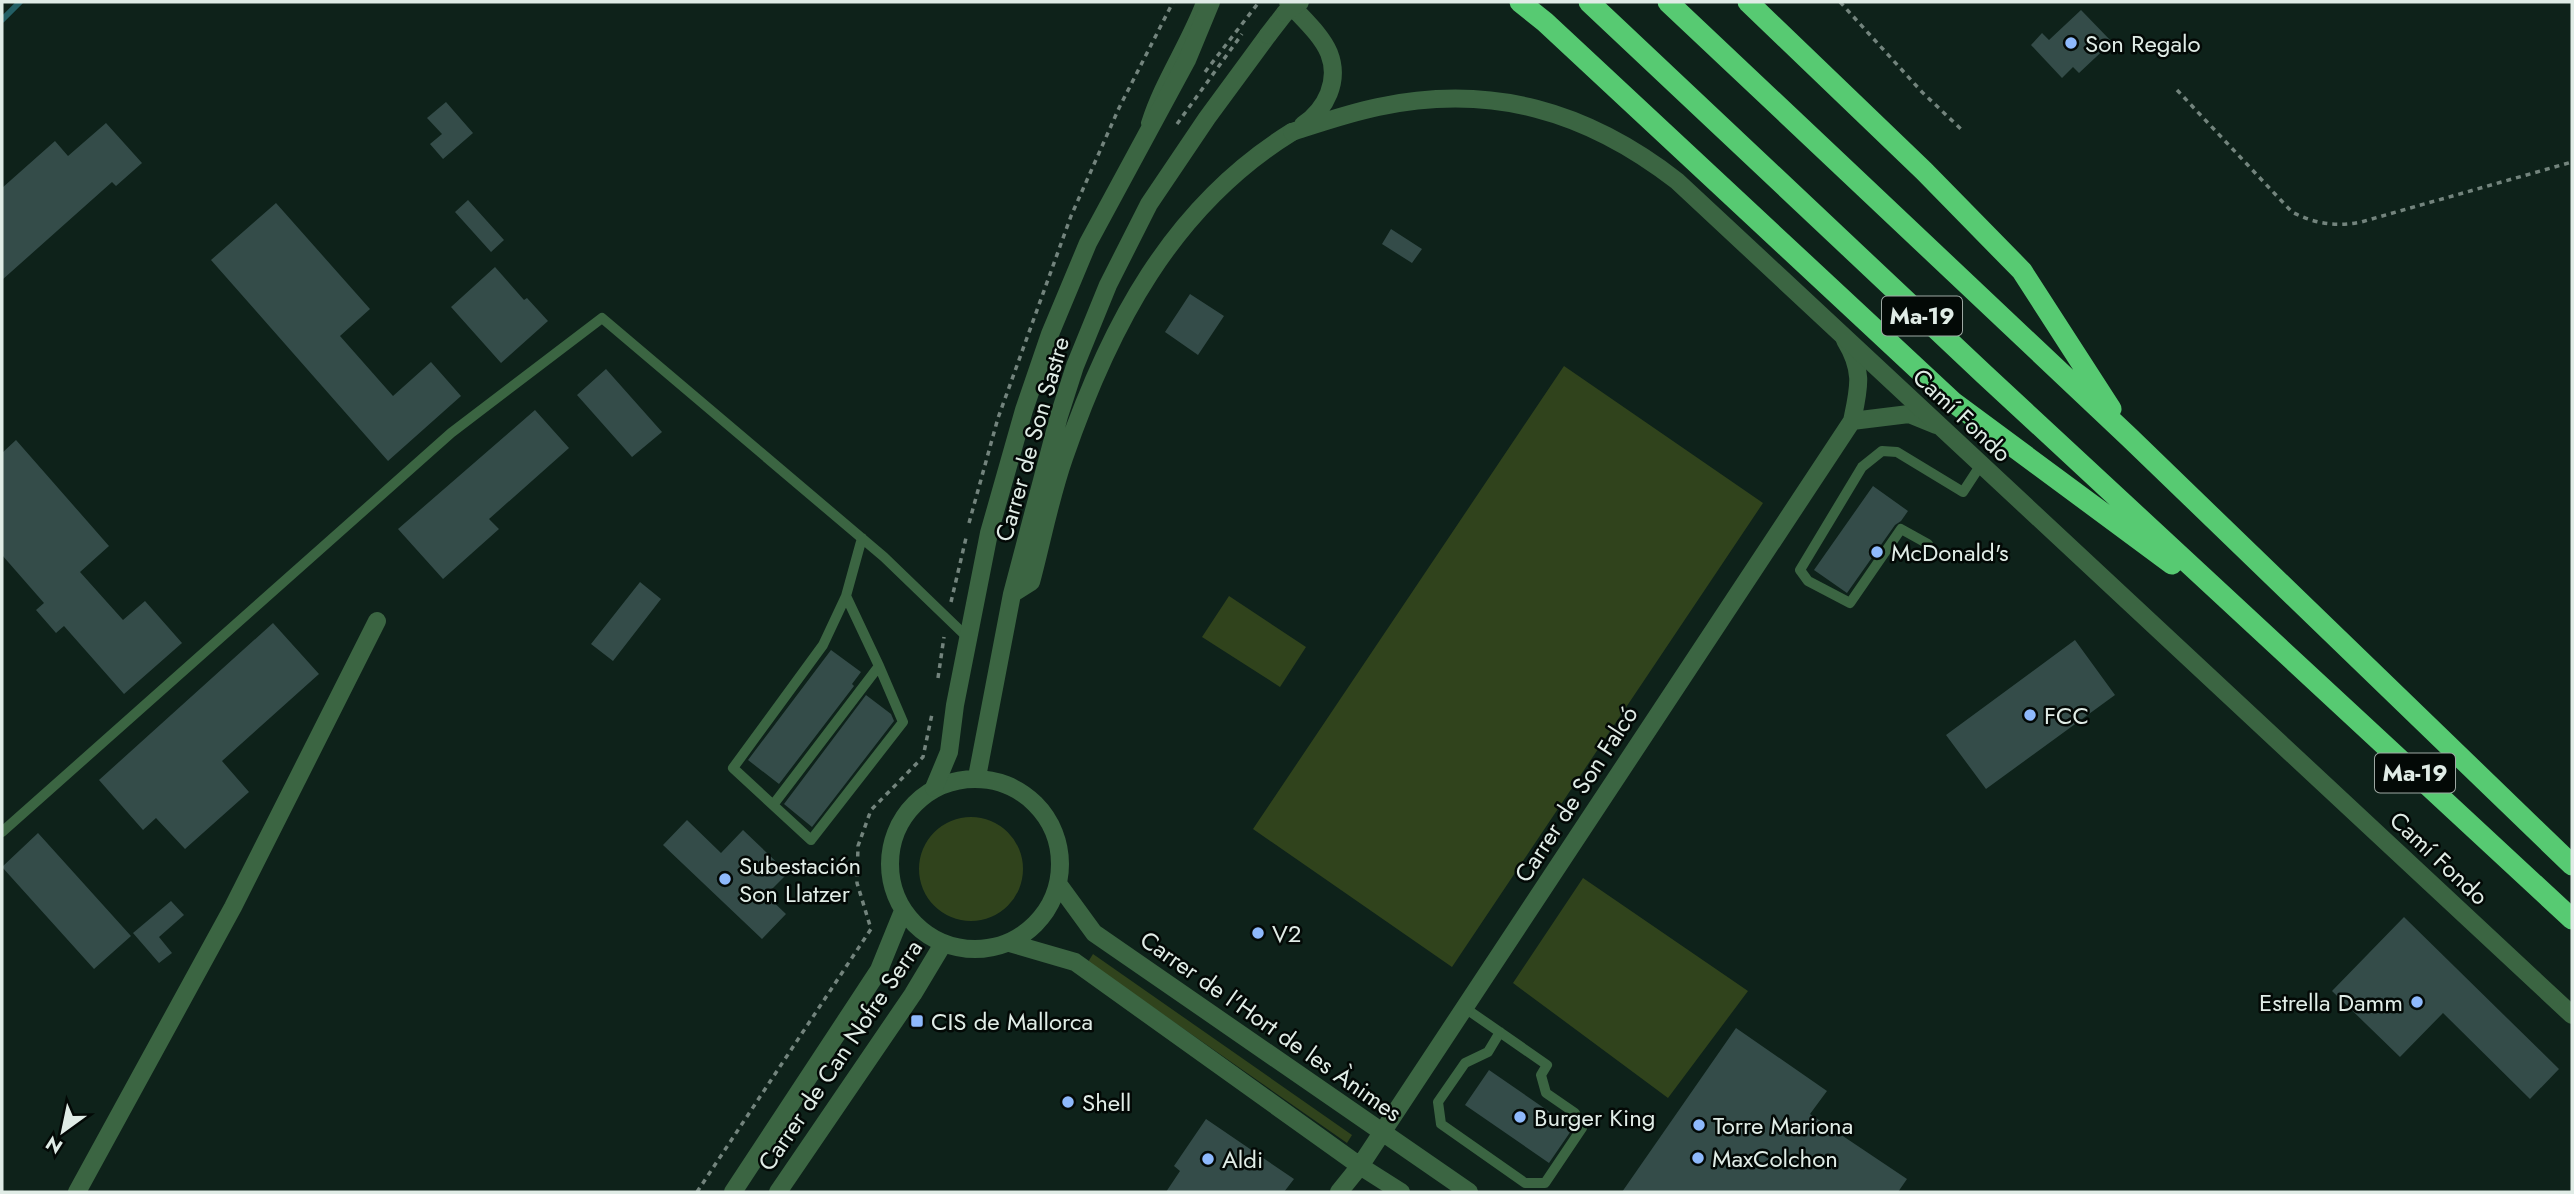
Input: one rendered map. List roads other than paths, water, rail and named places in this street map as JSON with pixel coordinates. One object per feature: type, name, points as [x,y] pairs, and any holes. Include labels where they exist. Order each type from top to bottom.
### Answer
[{"type":"highway","points":[[1520,2],[1556,32],[1953,402],[2257,627]]},
{"type":"highway","name":"Ma-19","points":[[1589,2],[1985,375],[2572,919]]},
{"type":"highway","name":"Ma-19","points":[[1668,2],[2129,437],[2572,865]]},
{"type":"highway","points":[[1748,2],[1924,171],[2022,271],[2129,437]]},
{"type":"street","name":"Carrer de Son Sastre","points":[[977,777],[1013,594],[1059,416],[1075,366],[1108,285],[1149,204],[1214,107],[1268,35],[1286,5],[1300,2]]},
{"type":"street","points":[[934,788],[949,752],[989,533],[1024,410],[1046,345],[1088,243],[1187,60],[1209,3]]},
{"type":"street","points":[[1013,594],[1031,582],[1064,459],[1109,348],[1140,289],[1172,239],[1195,211],[1243,165],[1312,118],[1322,108],[1332,83],[1330,55],[1322,40],[1286,5]]},
{"type":"street","name":"Camí Fondo","points":[[1292,132],[1382,106],[1447,98],[1505,101],[1573,119],[1636,151],[1677,181],[2572,1015]]},
{"type":"street","points":[[1842,334],[1853,353],[1859,373],[1852,421],[1909,414],[1940,427]]},
{"type":"street","name":"Carrer de Son Falcó","points":[[1339,1192],[1382,1133],[1852,421]]},
{"type":"street","points":[[76,1192],[233,907],[377,621]]},
{"type":"street","points":[[977,777],[1016,789],[1038,806],[1054,830],[1061,857],[1059,885],[1049,909],[1032,929],[1010,943],[988,949],[965,950],[943,944],[914,925],[903,911],[892,885],[890,857],[896,829],[912,806],[934,788],[977,777]]},
{"type":"street","name":"Carrer de l'Hort de les Ànimes","points":[[1059,885],[1094,933],[1469,1192]]},
{"type":"street","name":"Carrer de Can Nofre Serra","points":[[733,1192],[879,971],[903,911]]},
{"type":"street","points":[[1010,943],[1075,962],[1360,1166],[1401,1192]]},
{"type":"street","name":"Carrer de Can Nofre Serra","points":[[778,1192],[913,994],[943,944]]},
{"type":"lane","points":[[2,832],[451,433],[602,318],[862,538],[968,638]]},
{"type":"lane","points":[[1928,544],[1901,529],[1850,603],[1808,581],[1800,570],[1862,467],[1882,451],[1897,452],[1963,492],[1980,466]]},
{"type":"lane","points":[[846,596],[903,722],[811,840],[733,768],[822,645],[846,596],[862,538]]},
{"type":"lane","points":[[773,805],[879,666]]},
{"type":"lane","points":[[1465,1008],[1500,1032],[1547,1065],[1541,1075],[1546,1093],[1575,1113],[1583,1128],[1545,1183],[1525,1183],[1441,1124],[1438,1102],[1465,1063],[1488,1052],[1500,1032]]},
{"type":"waterway","points":[[2,20],[20,2]]},
{"type":"place","name":"Son Regalo","points":[[2071,43]]},
{"type":"place","name":"McDonald's","points":[[1877,552]]},
{"type":"place","name":"FCC","points":[[2030,715]]},
{"type":"place","name":"Subestación Son Llatzer","points":[[725,879]]},
{"type":"place","name":"V2","points":[[1258,933]]},
{"type":"place","name":"Estrella Damm","points":[[2417,1002]]},
{"type":"place","name":"CIS de Mallorca","points":[[917,1021]]},
{"type":"place","name":"Shell","points":[[1068,1102]]},
{"type":"place","name":"Burger King","points":[[1520,1117]]},
{"type":"place","name":"Torre Mariona","points":[[1699,1125]]},
{"type":"place","name":"MaxColchon","points":[[1698,1158]]},
{"type":"place","name":"Aldi","points":[[1208,1159]]}]
